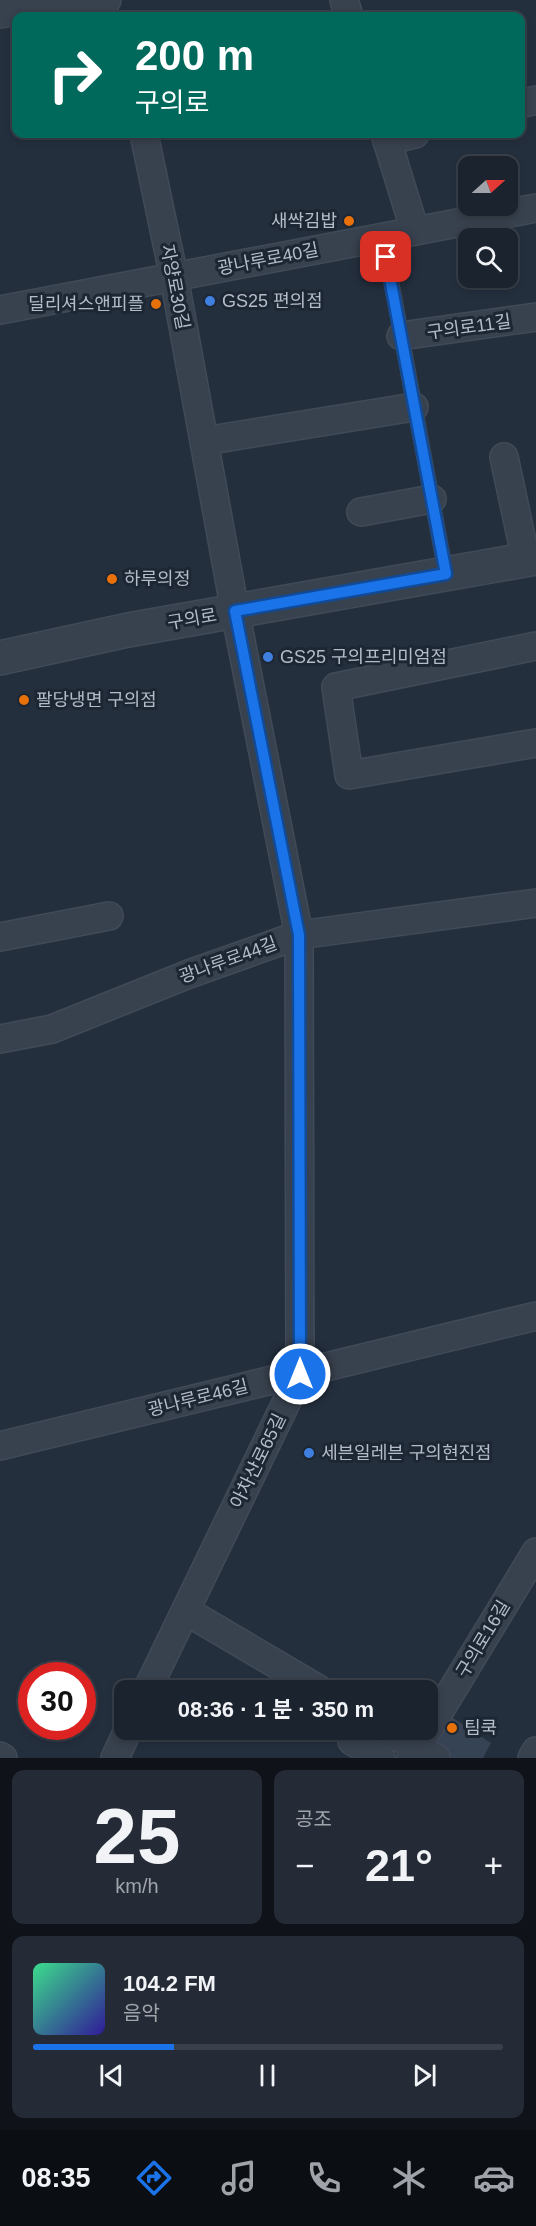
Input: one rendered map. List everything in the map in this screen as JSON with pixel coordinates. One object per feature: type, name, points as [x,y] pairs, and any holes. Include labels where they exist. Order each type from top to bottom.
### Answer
[{"type":"street","points":[[15,12],[107,0]]},
{"type":"street","name":"자양로30길","points":[[145,138],[174,277],[235,611]]},
{"type":"street","points":[[386,138],[415,231]]},
{"type":"street","name":"광나루로40길","points":[[0,310],[536,208]]},
{"type":"street","name":"구의로11길","points":[[401,336],[536,317]]},
{"type":"street","points":[[204,441],[414,406]]},
{"type":"street","name":"구의로","points":[[0,658],[128,630],[531,559],[504,457]]},
{"type":"street","points":[[361,512],[432,499]]},
{"type":"street","name":"아차산로65길","points":[[152,1680],[300,1374],[299,935],[235,611]]},
{"type":"street","points":[[536,646],[336,687],[349,775],[536,743]]},
{"type":"street","name":"광나루로44길","points":[[0,1039],[52,1029],[189,974],[299,935],[536,903]]},
{"type":"street","points":[[0,937],[108,916]]},
{"type":"street","name":"광나루로46길","points":[[0,1446],[536,1316]]},
{"type":"street","name":"구의로16길","points":[[422,1755],[536,1552]]},
{"type":"street","points":[[186,1611],[303,1680]]},
{"type":"street","points":[[115,1758],[123,1740]]},
{"type":"street","points":[[353,1740],[381,1758]]},
{"type":"street","points":[[400,1740],[422,1755]]},
{"type":"street","points":[[531,1758],[536,1750]]},
{"type":"lane","name":"구의로11길","points":[[383,238],[446,574]]},
{"type":"building","name":"팀쿡","points":[[444,1712],[491,1743],[483,1758],[448,1758],[425,1745],[428,1740],[438,1740],[438,1722]]},
{"type":"place","name":"새싹김밥","points":[[349,221]]},
{"type":"place","name":"GS25 편의점","points":[[210,301]]},
{"type":"place","name":"딜리셔스앤피플","points":[[156,304]]},
{"type":"place","name":"하루의정","points":[[112,579]]},
{"type":"place","name":"GS25 구의프리미엄점","points":[[268,657]]},
{"type":"place","name":"팔당냉면 구의점","points":[[24,700]]},
{"type":"place","name":"세븐일레븐 구의현진점","points":[[309,1453]]},
{"type":"place","name":"팀쿡","points":[[452,1728]]},
{"type":"route","points":[[300,1374],[299,935],[235,611],[446,574],[386,257]]}]
